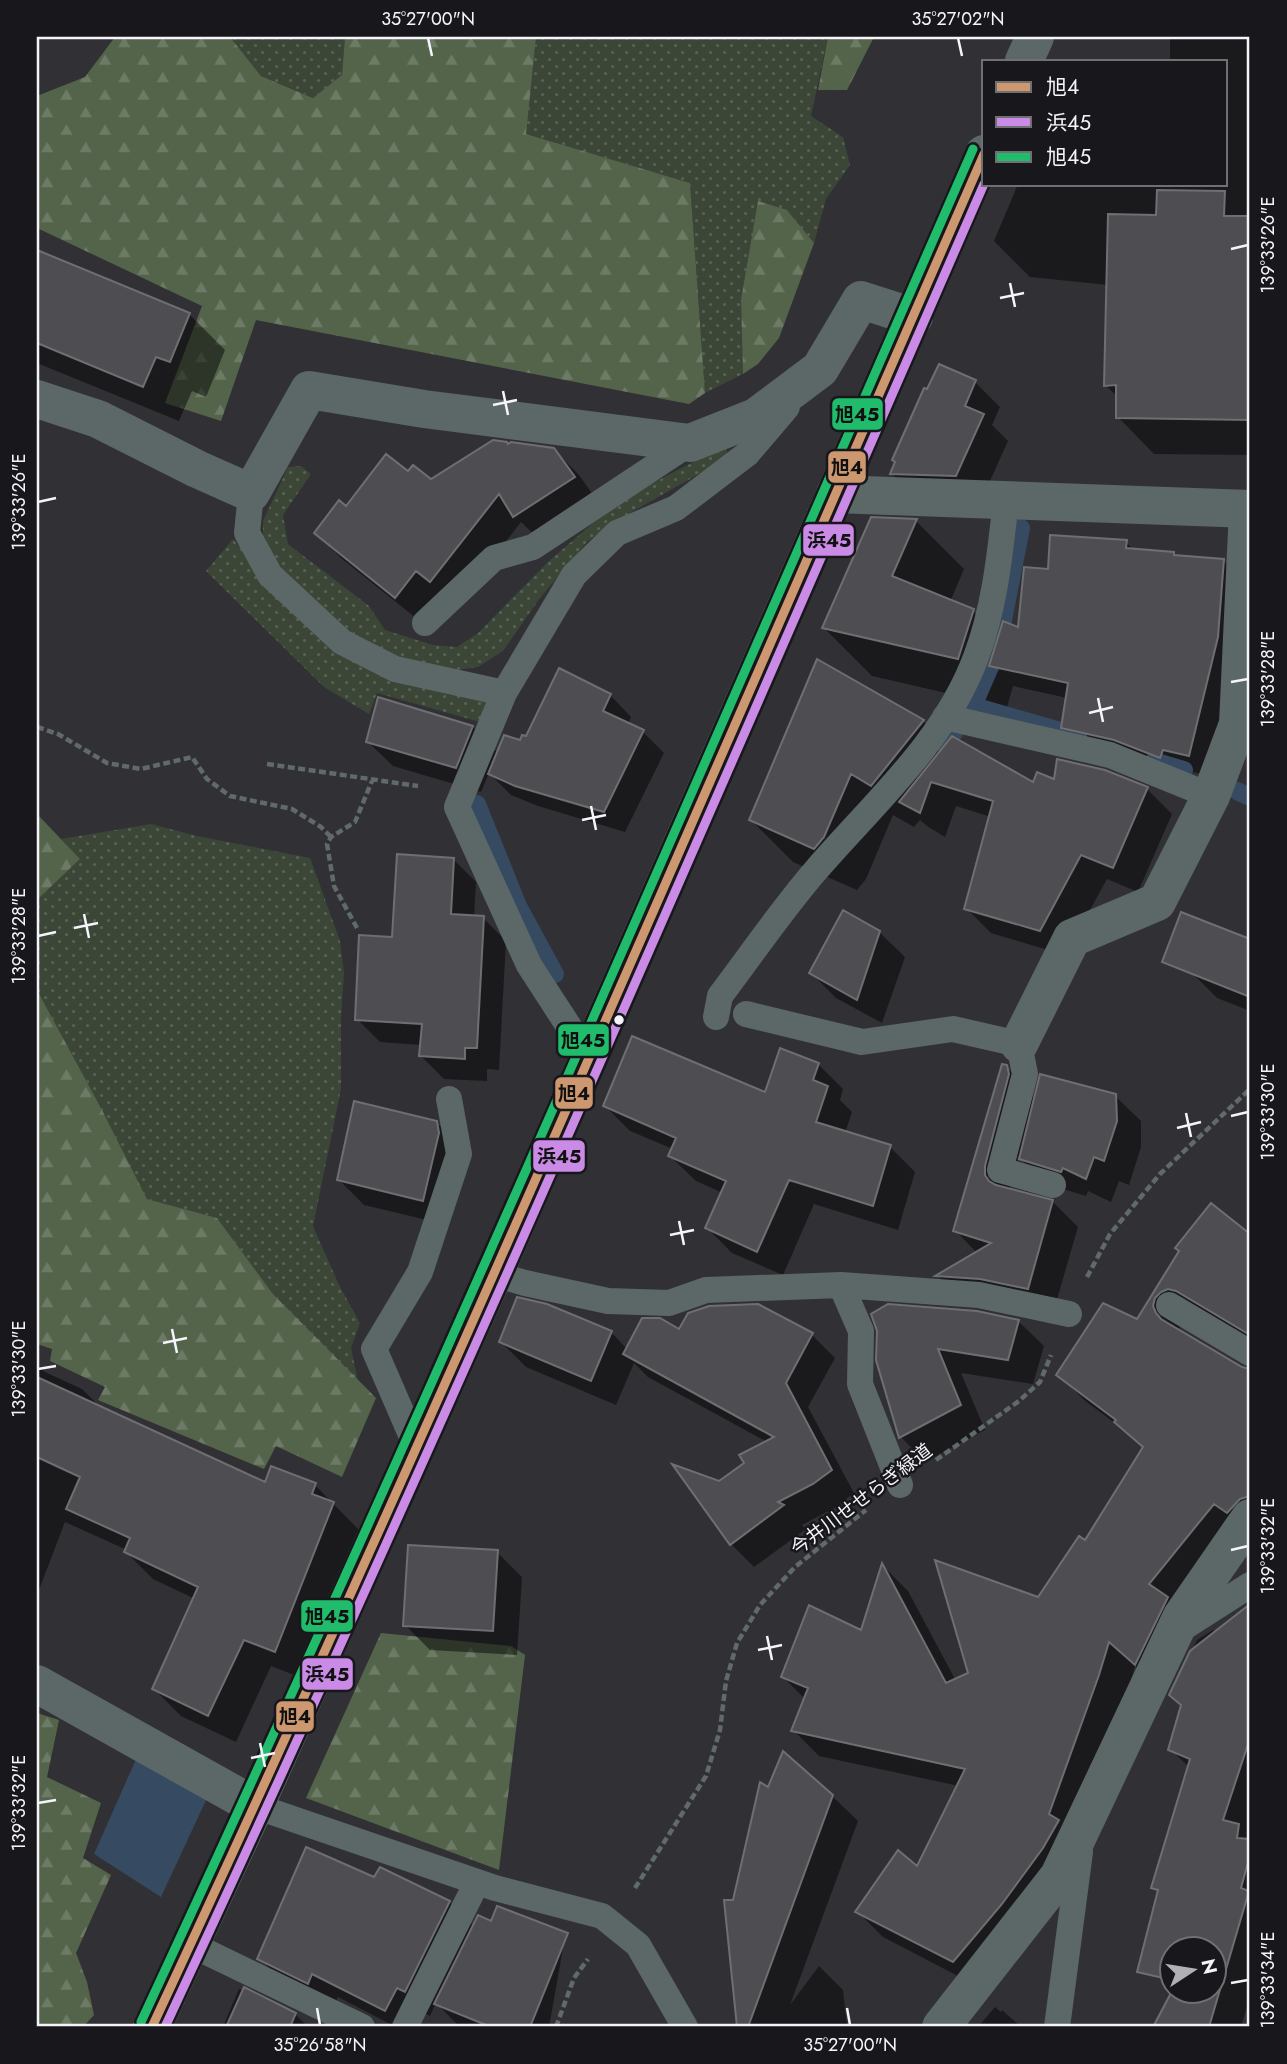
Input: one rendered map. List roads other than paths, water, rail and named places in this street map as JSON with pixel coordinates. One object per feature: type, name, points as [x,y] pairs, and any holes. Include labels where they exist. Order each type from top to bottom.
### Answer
[{"type":"street","points":[[1024,60],[1035,37]]},
{"type":"street","points":[[152,2027],[255,1806],[494,1274],[982,159]]},
{"type":"street","points":[[37,399],[98,419],[251,493],[309,390],[424,409],[690,443],[756,417],[820,369],[861,300],[914,317]]},
{"type":"street","points":[[835,494],[1249,509],[1238,724],[1211,796],[1157,902],[1072,938],[1020,1044]]},
{"type":"street","points":[[942,2027],[1059,1876],[1182,1616],[1250,1518]]},
{"type":"street","points":[[37,1684],[255,1806]]},
{"type":"lane","points":[[588,1056],[529,965],[457,807],[504,693],[574,575],[617,533],[676,508],[747,454],[820,369]]},
{"type":"lane","points":[[425,623],[494,558],[533,547],[690,443]]},
{"type":"lane","points":[[251,493],[247,533],[270,575],[342,642],[395,669],[504,693]]},
{"type":"lane","points":[[716,1017],[720,996],[815,872],[923,749],[955,701],[976,657],[995,589],[1006,500]]},
{"type":"lane","points":[[945,717],[1110,755],[1211,796]]},
{"type":"lane","points":[[746,1014],[862,1042],[953,1029],[1020,1044],[1025,1074],[1000,1170],[1053,1185]]},
{"type":"lane","points":[[416,1446],[374,1349],[420,1272],[459,1154],[449,1098]]},
{"type":"lane","points":[[494,1274],[608,1301],[669,1303],[706,1290],[841,1285],[979,1295],[1069,1314]]},
{"type":"lane","points":[[841,1285],[861,1331],[860,1384],[900,1485]]},
{"type":"lane","points":[[1169,1305],[1250,1353]]},
{"type":"lane","points":[[1173,1634],[1250,1585]]},
{"type":"lane","points":[[255,1806],[477,1882],[602,1916],[638,1945],[685,2027]]},
{"type":"lane","points":[[1057,2027],[1084,1821]]},
{"type":"lane","points":[[405,2027],[477,1882]]},
{"type":"lane","points":[[190,1944],[362,2027]]},
{"type":"water","points":[[137,1757],[207,1798],[161,1897],[94,1854]]},
{"type":"waterway","points":[[945,745],[973,706],[997,651],[1021,528]]},
{"type":"waterway","points":[[973,706],[1078,736]]},
{"type":"waterway","points":[[1154,761],[1184,770]]},
{"type":"waterway","points":[[1237,791],[1250,797]]},
{"type":"waterway","points":[[477,804],[518,906],[555,974]]}]
